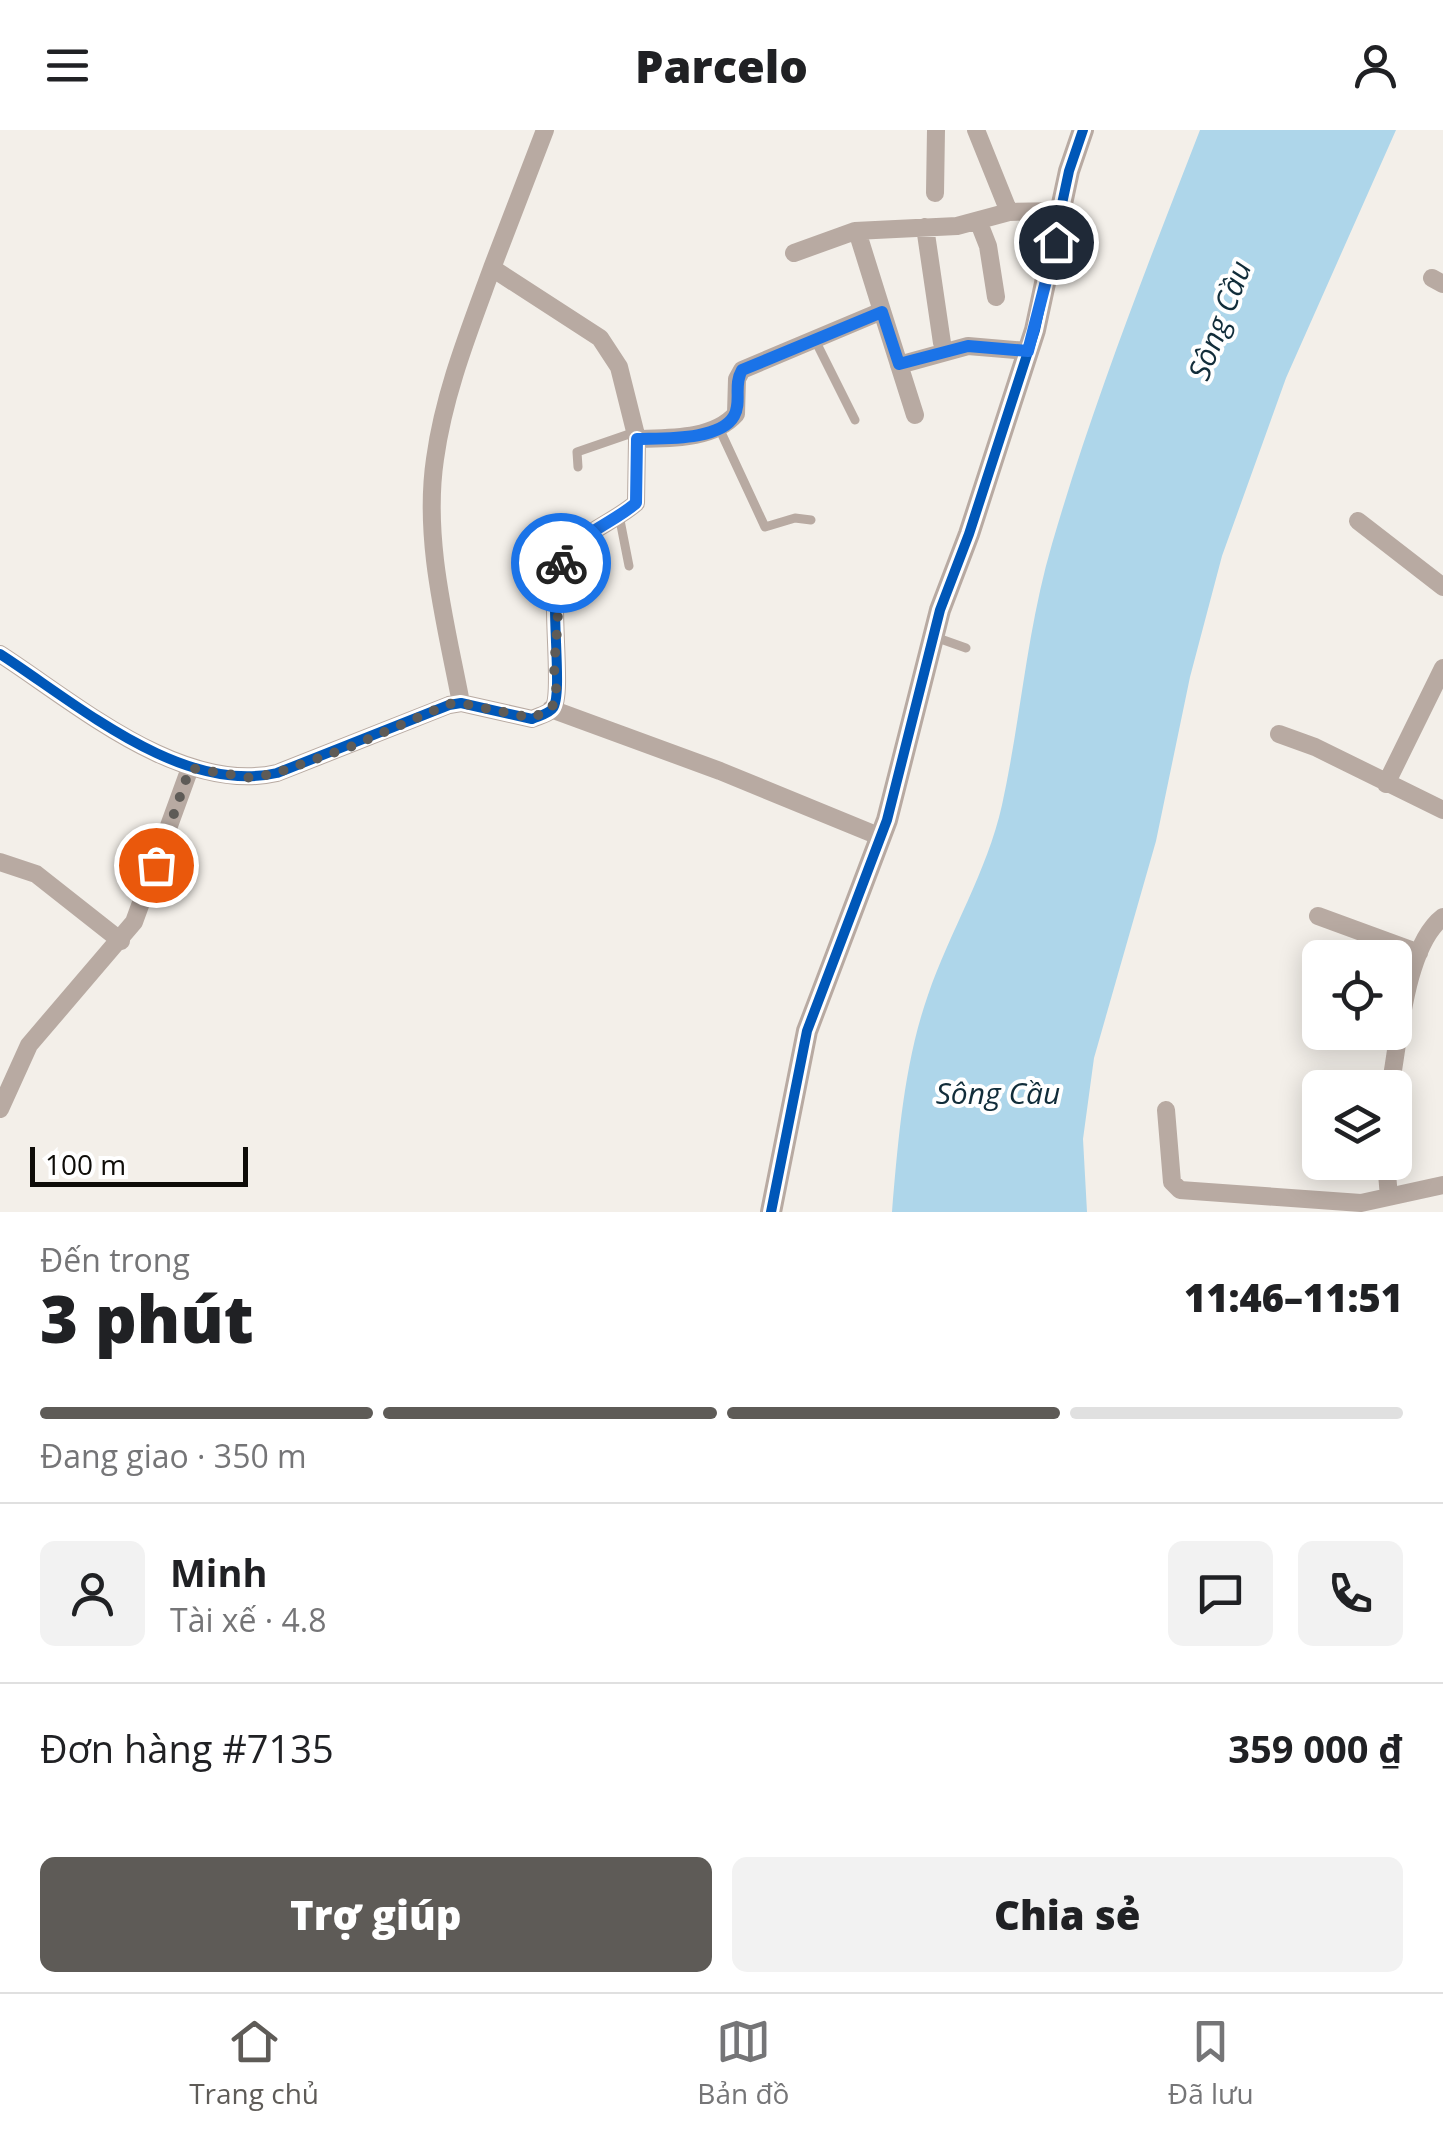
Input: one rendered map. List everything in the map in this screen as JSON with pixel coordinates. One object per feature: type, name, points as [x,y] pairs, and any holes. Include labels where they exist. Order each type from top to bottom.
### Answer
[{"type":"street","points":[[456,704],[436,566],[434,463],[448,390],[545,130]]},
{"type":"street","points":[[936,130],[936,193]]},
{"type":"street","points":[[976,130],[1009,212]]},
{"type":"street","points":[[772,1212],[807,1031],[881,837],[933,636],[1028,351],[1084,130]]},
{"type":"street","points":[[794,253],[858,231],[979,223],[1009,212],[1062,210]]},
{"type":"street","points":[[979,223],[996,297]]},
{"type":"street","points":[[925,227],[942,343]]},
{"type":"street","points":[[858,231],[915,415]]},
{"type":"street","points":[[0,654],[145,747],[190,768],[252,778],[350,747],[456,704],[532,718],[551,709],[557,696],[554,668],[558,618],[552,586],[568,551],[636,503],[636,436],[612,351],[600,338],[492,268]]},
{"type":"street","points":[[636,436],[718,428],[736,414],[737,379],[742,370],[882,312]]},
{"type":"street","points":[[899,364],[968,346],[1028,351]]},
{"type":"street","points":[[1358,521],[1443,587]]},
{"type":"street","points":[[1386,784],[1443,668]]},
{"type":"street","points":[[551,709],[720,770],[881,837]]},
{"type":"street","points":[[1278,734],[1315,746],[1443,810]]},
{"type":"street","points":[[0,1109],[29,1045],[134,922],[190,768]]},
{"type":"street","points":[[0,862],[36,874],[121,940]]},
{"type":"street","points":[[1318,916],[1419,953]]},
{"type":"street","points":[[1394,1070],[1419,953],[1427,931],[1443,917]]},
{"type":"street","points":[[1166,1110],[1172,1182],[1180,1190],[1362,1208],[1389,1197],[1443,1185]]},
{"type":"street","points":[[1388,1180],[1389,1197]]},
{"type":"lane","points":[[814,338],[855,420]]},
{"type":"lane","points":[[718,428],[765,527],[795,518],[811,520]]},
{"type":"lane","points":[[578,467],[578,452],[636,436]]},
{"type":"lane","points":[[619,515],[629,566]]},
{"type":"lane","points":[[933,636],[966,648]]},
{"type":"water","name":"Sông Cầu","points":[[1200,130],[1396,130],[1286,378],[1222,556],[1190,677],[1156,841],[1094,1058],[1083,1139],[1087,1212],[892,1212],[903,1102],[913,1048],[937,971],[978,878],[1002,805],[1036,608],[1052,544],[1103,387]]},
{"type":"cycle path","points":[[771,1212],[807,1031],[887,820],[940,610],[969,534],[1035,330],[1069,171],[1083,130]]},
{"type":"cycle path","points":[[0,654],[131,740],[204,771],[241,776],[277,773],[449,705],[461,703],[532,719],[551,710],[556,699],[555,598],[559,568],[583,538],[636,503],[637,439]]},
{"type":"way so far","points":[[156,865],[190,768],[252,778],[276,773],[393,730],[433,708],[449,704],[532,718],[553,708],[557,696],[554,649],[558,618],[552,586],[561,563]]},
{"type":"route","points":[[561,563],[568,551],[598,526],[636,503],[637,439],[711,431],[728,422],[736,414],[737,379],[742,370],[809,339],[882,312],[899,364],[968,346],[1028,351],[1056,242]]}]
